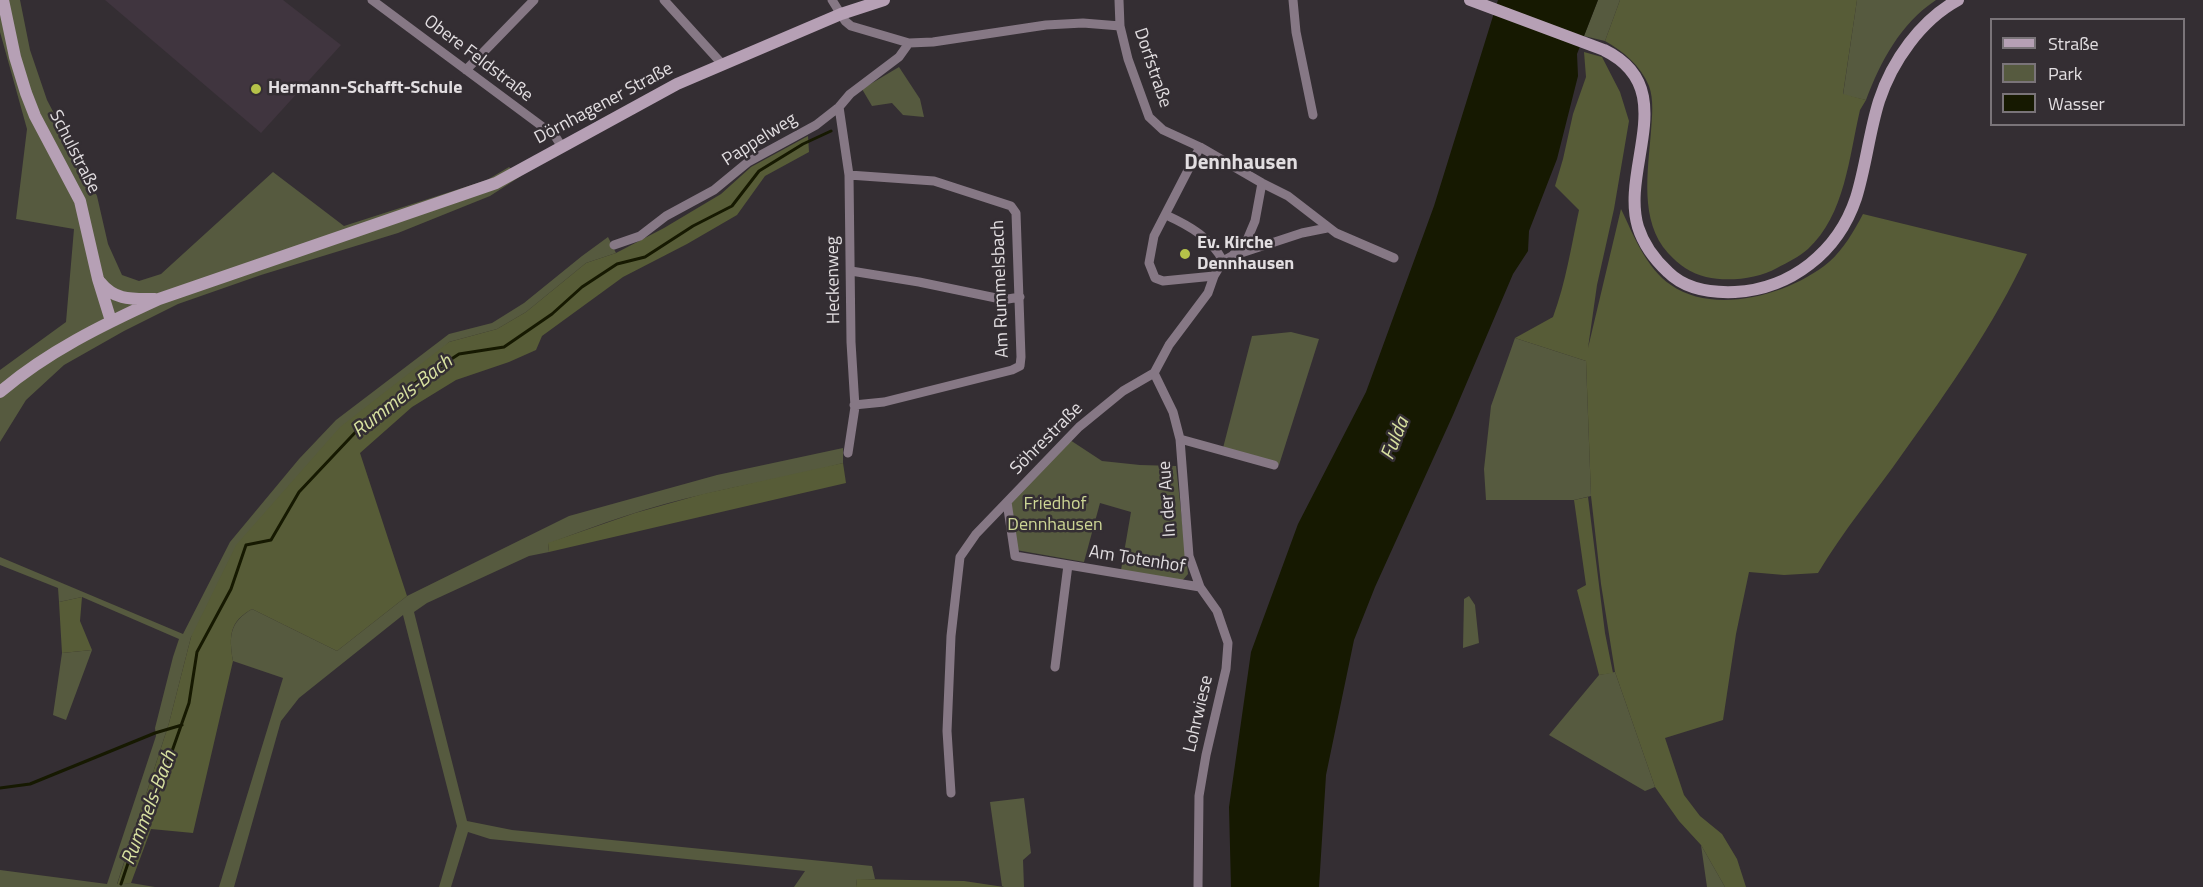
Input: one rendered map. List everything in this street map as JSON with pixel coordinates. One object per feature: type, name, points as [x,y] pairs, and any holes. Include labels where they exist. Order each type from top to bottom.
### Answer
[{"type":"street","name":"Schulstraße","points":[[3,0],[15,57],[26,93],[35,116],[80,201],[98,279],[111,321]]},
{"type":"street","name":"Obere Feldstraße","points":[[372,0],[555,136],[562,147]]},
{"type":"street","points":[[466,70],[534,0]]},
{"type":"street","points":[[664,0],[723,65]]},
{"type":"street","points":[[832,0],[845,21],[851,26],[909,44],[1046,25],[1083,23],[1120,26]]},
{"type":"street","name":"Dörnhagener Straße","points":[[0,392],[35,364],[111,321],[159,300],[496,183],[677,84],[841,14],[884,0]]},
{"type":"street","name":"Dorfstraße","points":[[1119,0],[1120,26],[1128,59],[1149,117],[1163,130],[1200,147],[1288,196],[1327,228],[1362,246],[1394,258]]},
{"type":"street","points":[[1293,0],[1296,32],[1313,115]]},
{"type":"street","points":[[1470,0],[1618,56],[1642,88],[1645,125],[1635,206],[1638,227],[1650,255],[1675,280],[1698,289],[1720,292],[1750,291],[1777,284],[1802,271],[1823,254],[1841,229],[1855,200],[1880,100],[1892,70],[1910,43],[1929,22],[1958,0]]},
{"type":"street","name":"Pappelweg","points":[[614,245],[640,236],[666,216],[714,190],[748,162],[816,125],[839,107],[850,94],[899,57],[909,44]]},
{"type":"street","name":"Heckenweg","points":[[839,107],[849,175],[855,407],[848,453]]},
{"type":"street","points":[[1200,147],[1154,236],[1149,263],[1155,278],[1163,281],[1214,276]]},
{"type":"street","name":"Am Rummelsbach","points":[[849,175],[934,182],[1011,206],[1016,213],[1020,297],[1020,366],[884,402],[854,405]]},
{"type":"street","points":[[1154,373],[1169,345],[1208,293],[1214,276],[1247,240],[1255,221],[1262,183]]},
{"type":"street","points":[[1166,215],[1193,228],[1228,259]]},
{"type":"street","points":[[1228,259],[1302,233],[1327,228]]},
{"type":"street","points":[[851,271],[1008,300],[1020,297]]},
{"type":"street","points":[[98,279],[106,290],[123,298],[159,300]]},
{"type":"street","name":"In der Aue","points":[[1154,373],[1173,412],[1180,439],[1189,556]]},
{"type":"street","name":"Söhrestraße","points":[[951,793],[947,719],[951,636],[960,557],[976,534],[1041,465],[1100,409],[1123,391],[1154,373]]},
{"type":"street","name":"In der Aue","points":[[1180,439],[1274,465]]},
{"type":"street","name":"Am Totenhof","points":[[1007,502],[1015,556],[1200,587]]},
{"type":"street","name":"Lohrwiese","points":[[1189,556],[1200,587],[1217,611],[1228,643],[1226,669],[1199,796],[1198,887]]},
{"type":"street","points":[[1055,667],[1068,565]]},
{"type":"shaded area","name":"Hermann-Schafft-Schule","points":[[105,0],[283,0],[341,45],[261,133]]},
{"type":"green space","points":[[0,0],[20,0],[30,50],[47,100],[97,196],[108,244],[122,275],[139,281],[161,274],[273,172],[344,226],[487,180],[509,167],[521,176],[490,196],[398,233],[261,275],[178,304],[124,331],[64,365],[26,400],[0,442],[0,370],[66,322],[74,229],[16,219],[27,129],[0,32]]},
{"type":"green space","points":[[1598,0],[1620,0],[1605,41],[1584,36]]},
{"type":"green space","points":[[1620,0],[1857,0],[1843,94],[1866,100],[1860,110],[1838,202],[1830,220],[1808,249],[1761,275],[1724,279],[1695,273],[1685,268],[1668,253],[1659,240],[1649,211],[1647,179],[1652,114],[1651,91],[1646,79],[1625,54],[1605,41]]},
{"type":"green space","points":[[1857,0],[1936,0],[1912,20],[1893,44],[1866,100],[1843,95]]},
{"type":"green space","points":[[1584,52],[1602,57],[1620,92],[1629,121],[1614,209],[1597,285],[1588,348],[1621,209],[1654,270],[1671,285],[1689,294],[1709,299],[1730,300],[1774,292],[1813,273],[1839,252],[1863,214],[2027,254],[2000,306],[1954,381],[1818,573],[1784,575],[1749,572],[1736,634],[1723,720],[1665,738],[1684,795],[1700,816],[1722,834],[1737,859],[1746,887],[1725,887],[1701,845],[1679,821],[1655,787],[1615,672],[1601,584],[1591,496],[1586,361],[1515,338],[1553,317],[1565,278],[1579,210],[1555,186],[1573,114],[1586,77]]},
{"type":"green space","points":[[899,67],[920,99],[924,117],[903,115],[892,103],[872,106],[862,89]]},
{"type":"green space","points":[[808,136],[809,152],[765,176],[737,215],[623,277],[542,336],[536,350],[456,380],[412,407],[360,453],[407,596],[337,651],[252,609],[244,614],[232,630],[233,661],[193,833],[151,829],[131,883],[117,885],[169,723],[191,637],[236,545],[340,427],[449,342],[497,329],[526,312],[586,263],[616,253],[664,228],[721,194],[751,167]]},
{"type":"green space","points":[[608,237],[616,253],[586,263],[526,312],[497,329],[449,342],[191,637],[169,723],[117,884],[131,883],[155,887],[0,887],[0,870],[107,884],[156,736],[155,728],[179,639],[82,597],[59,602],[58,588],[0,565],[0,557],[183,634],[230,542],[299,459],[336,420],[449,334],[492,323],[524,303]]},
{"type":"green space","points":[[1291,332],[1319,339],[1279,465],[1223,448],[1252,336]]},
{"type":"green space","points":[[1515,338],[1586,361],[1591,496],[1574,500],[1486,500],[1484,469],[1491,406]]},
{"type":"green space","name":"Friedhof Dennhausen","points":[[1070,440],[1102,461],[1176,466],[1188,574],[1182,581],[1121,570],[1131,512],[1100,503],[1084,562],[1016,550],[1009,503]]},
{"type":"green space","points":[[843,448],[843,463],[665,504],[548,544],[549,552],[529,556],[427,603],[414,612],[467,821],[512,830],[872,866],[875,879],[857,879],[856,887],[794,887],[805,871],[490,839],[468,832],[451,887],[439,887],[457,826],[403,615],[299,698],[281,721],[234,887],[219,887],[283,678],[233,661],[232,631],[244,614],[252,609],[337,651],[407,596],[569,516],[717,475]]},
{"type":"green space","points":[[843,463],[846,483],[549,552],[548,543],[635,513],[703,494]]},
{"type":"green space","points":[[1588,497],[1605,633],[1613,673],[1599,675],[1577,590],[1586,585],[1574,500]]},
{"type":"green space","points":[[1469,596],[1475,605],[1479,643],[1463,648],[1464,599]]},
{"type":"green space","points":[[82,597],[80,621],[92,650],[62,653],[59,602]]},
{"type":"green space","points":[[92,650],[66,720],[53,715],[62,653]]},
{"type":"green space","points":[[1615,672],[1655,787],[1645,791],[1549,735],[1599,675]]},
{"type":"green space","points":[[1024,798],[1031,853],[1023,860],[1024,887],[1004,887],[1002,886],[990,802]]},
{"type":"green space","points":[[1701,845],[1725,887],[1707,887]]},
{"type":"green space","points":[[857,879],[964,881],[1004,887],[856,887]]},
{"type":"water","name":"Fulda","points":[[1498,0],[1598,0],[1577,54],[1578,76],[1557,159],[1529,231],[1528,251],[1513,274],[1453,415],[1375,587],[1354,640],[1326,775],[1319,887],[1231,887],[1229,807],[1251,652],[1298,524],[1366,392],[1434,206]]},
{"type":"waterway","name":"Rummels-Bach","points":[[121,884],[150,798],[158,791],[189,703],[197,652],[231,589],[246,545],[271,540],[299,492],[366,421],[421,379],[459,354],[504,347],[552,314],[582,287],[617,264],[645,257],[693,226],[732,206],[759,171],[803,144],[831,131]]},
{"type":"waterway","points":[[0,788],[30,784],[155,733],[182,725]]},
{"type":"place","name":"Hermann-Schafft-Schule","points":[[256,89]]},
{"type":"place","name":"Ev. Kirche Dennhausen","points":[[1185,254]]},
{"type":"district","name":"Dennhausen","points":[[1241,164]]}]
